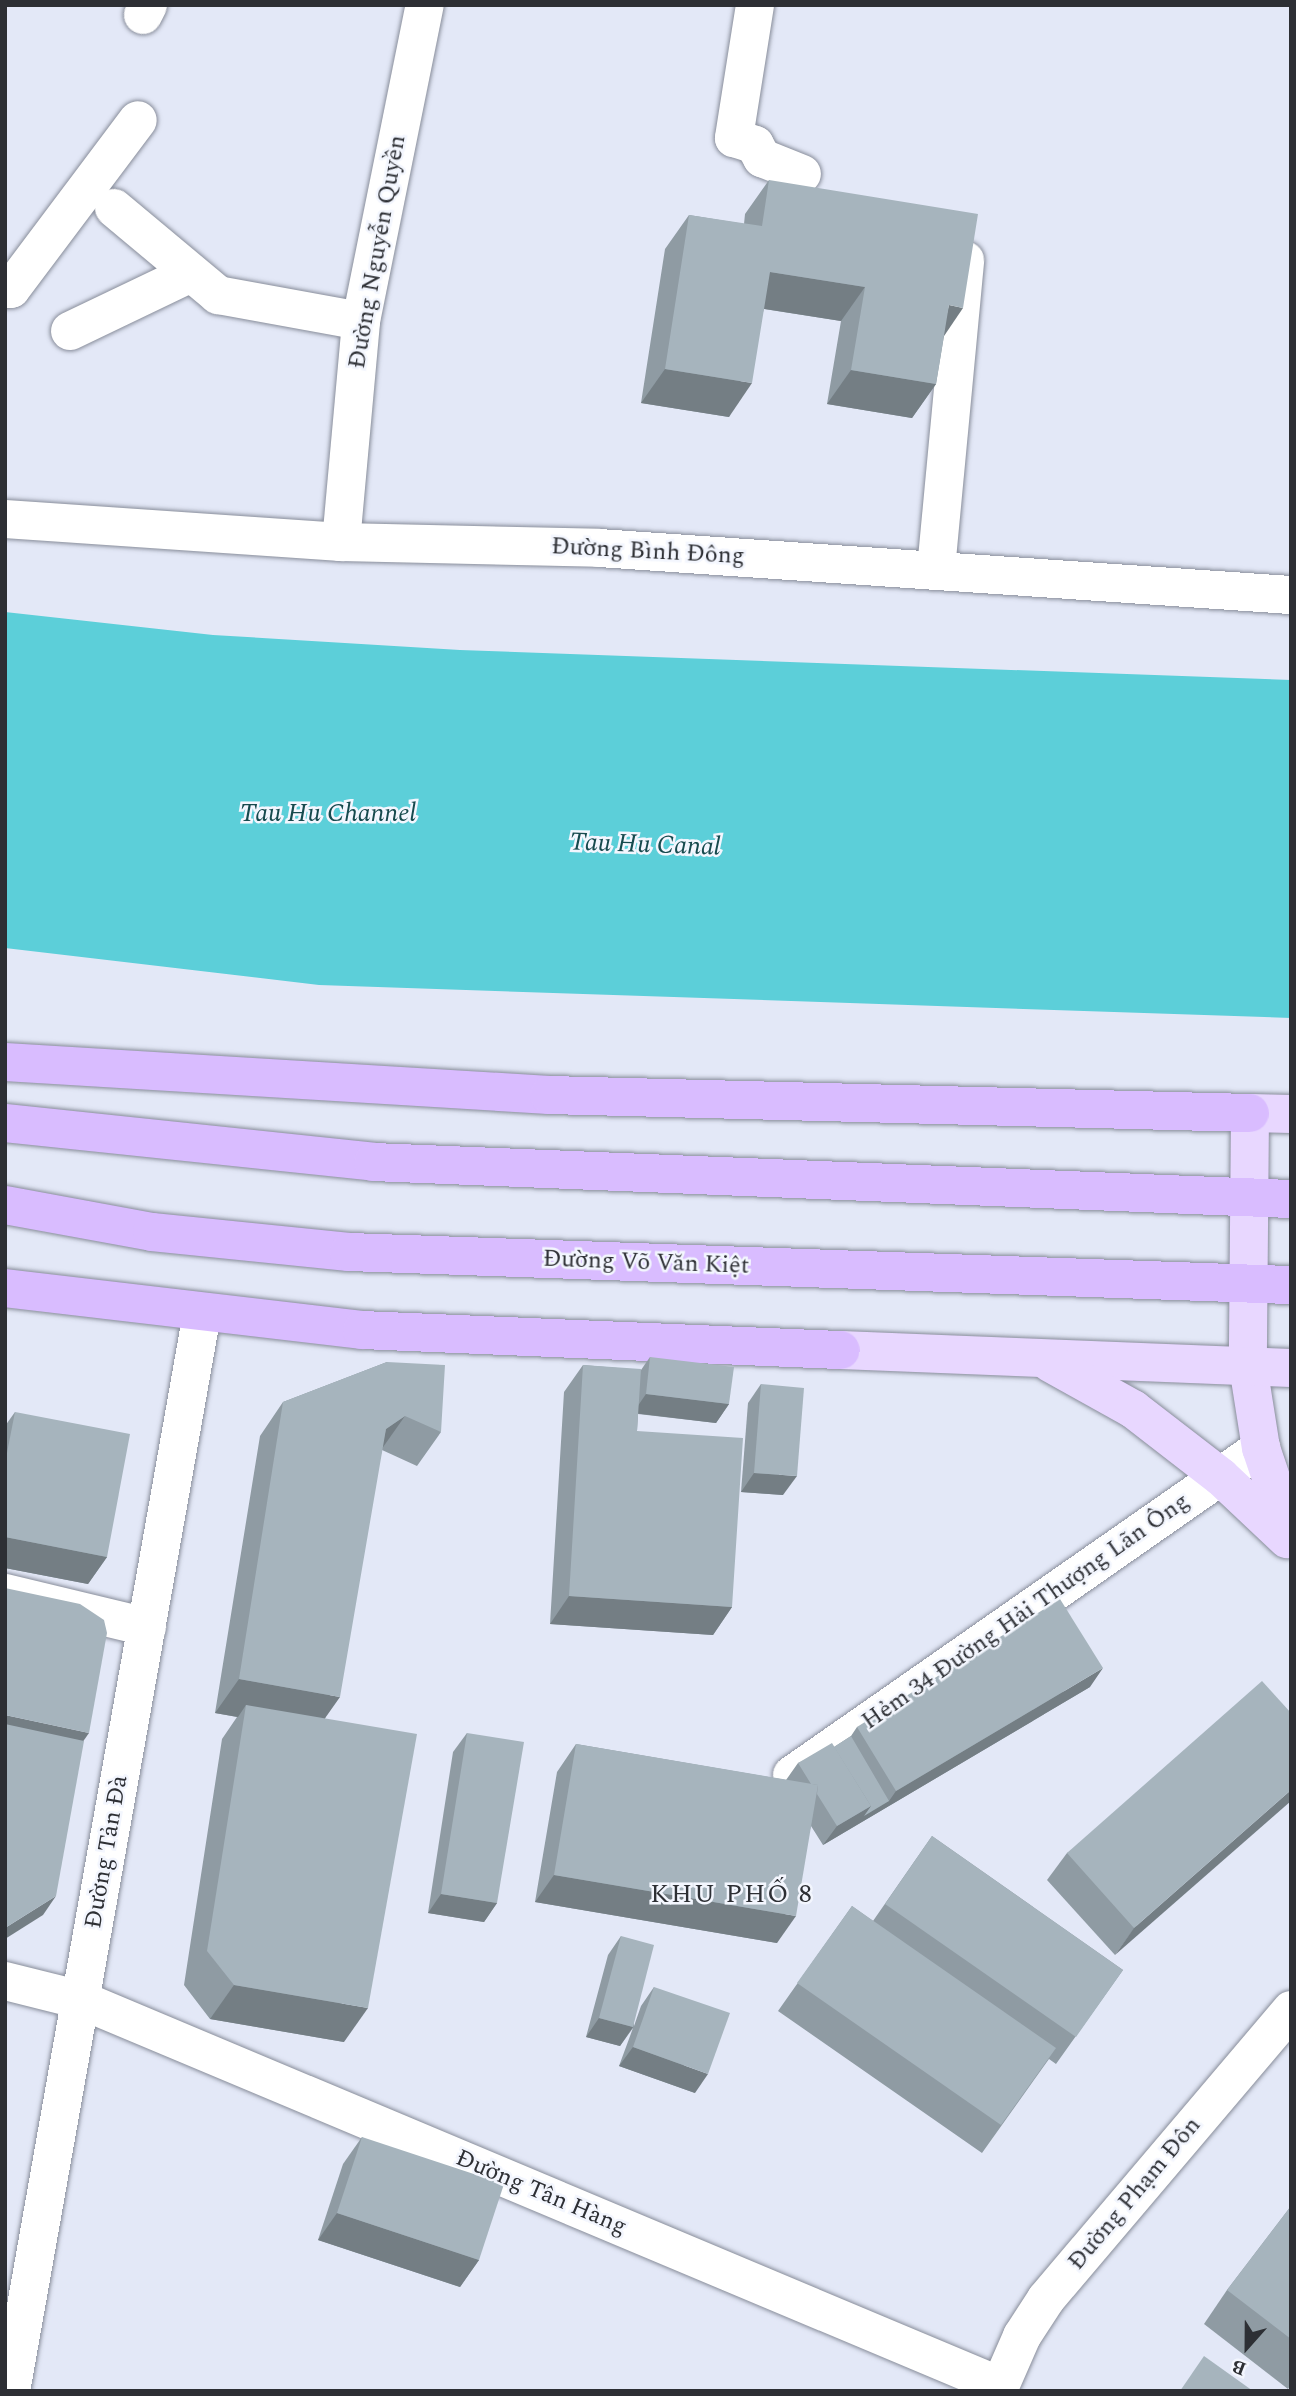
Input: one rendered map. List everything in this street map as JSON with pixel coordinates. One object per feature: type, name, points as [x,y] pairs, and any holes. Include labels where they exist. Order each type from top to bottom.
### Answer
[{"type":"highway","points":[[5,1062],[549,1095],[1250,1112]]},
{"type":"highway","points":[[5,1123],[373,1162],[1291,1199]]},
{"type":"highway","name":"Đường Võ Văn Kiệt","points":[[5,1205],[152,1231],[349,1252],[1291,1285]]},
{"type":"highway","points":[[5,1288],[362,1330],[841,1350]]},
{"type":"main road","points":[[1291,1114],[1250,1112],[1248,1366],[1261,1448],[1291,1537]]},
{"type":"main road","points":[[841,1350],[1291,1368]]},
{"type":"main road","points":[[1039,1357],[1133,1409],[1221,1477],[1291,1543]]},
{"type":"street","name":"Đường Nguyễn Quyền","points":[[341,542],[361,321],[425,5]]},
{"type":"street","points":[[755,5],[734,138],[755,145],[762,158],[803,174]]},
{"type":"street","points":[[5,289],[11,289],[138,120]]},
{"type":"street","points":[[114,208],[218,295],[361,321]]},
{"type":"street","points":[[936,569],[967,240]]},
{"type":"street","points":[[70,331],[191,273]]},
{"type":"street","name":"Đường Bình Đông","points":[[5,519],[341,542],[599,548],[1291,595]]},
{"type":"street","name":"Đường Tản Đà","points":[[11,2391],[202,1313]]},
{"type":"street","name":"Hẻm 34 Đường Hải Thượng Lãn Ông","points":[[791,1775],[1261,1448]]},
{"type":"street","points":[[5,1593],[147,1627]]},
{"type":"street","name":"Đường Tân Hàng","points":[[5,1981],[82,2000],[999,2388]]},
{"type":"street","name":"Đường Phạm Đôn","points":[[999,2388],[1022,2336],[1046,2299],[1291,2010]]},
{"type":"water","name":"Tau Hu Channel","points":[[5,612],[213,635],[460,650],[1291,680],[1291,1018],[319,985],[5,948]]},
{"type":"building","points":[[769,180],[978,214],[963,308],[949,305],[936,384],[851,370],[865,287],[770,272],[752,383],[665,369],[689,215],[762,226]]},
{"type":"building","points":[[650,1357],[734,1367],[729,1404],[646,1394]]},
{"type":"building","points":[[387,1362],[445,1365],[441,1432],[405,1416],[386,1429],[340,1697],[239,1679],[283,1402]]},
{"type":"building","points":[[583,1365],[641,1369],[637,1431],[743,1438],[732,1607],[569,1596]]},
{"type":"building","points":[[761,1384],[804,1388],[797,1476],[754,1473]]},
{"type":"building","points":[[15,1412],[130,1434],[107,1557],[5,1537],[5,1463]]},
{"type":"building","points":[[5,1588],[80,1604],[104,1620],[107,1633],[89,1733],[5,1715]]},
{"type":"building","points":[[1060,1599],[1103,1668],[896,1791],[857,1727]]},
{"type":"building","points":[[1262,1681],[1291,1713],[1291,1790],[1134,1928],[1067,1853]]},
{"type":"building","points":[[246,1705],[417,1734],[368,2008],[234,1985],[207,1951]]},
{"type":"building","points":[[5,1724],[84,1741],[56,1896],[5,1928]]},
{"type":"building","points":[[467,1733],[524,1742],[497,1903],[441,1894]]},
{"type":"building","points":[[851,1736],[889,1801],[864,1816],[871,1806],[834,1747]]},
{"type":"building","points":[[832,1743],[871,1806],[837,1826],[817,1794],[818,1785],[811,1784],[798,1763]]},
{"type":"building","points":[[576,1744],[818,1785],[796,1916],[554,1875]]},
{"type":"building","points":[[932,1836],[1123,1970],[1076,2037],[885,1904]]},
{"type":"building","points":[[852,1906],[1056,2048],[1001,2125],[797,1983]]},
{"type":"building","points":[[621,1936],[654,1945],[633,2027],[599,2018]]},
{"type":"building","points":[[654,1987],[730,2013],[708,2074],[633,2047]]},
{"type":"building","points":[[362,2137],[504,2184],[479,2260],[337,2213]]},
{"type":"building","points":[[1291,2206],[1291,2339],[1227,2290]]},
{"type":"building","points":[[1204,2356],[1253,2391],[1180,2391]]},
{"type":"district","name":"KHU PHỐ 8","points":[[732,1895]]},
{"type":"water label","name":"Tau Hu Canal","points":[[645,845]]}]
